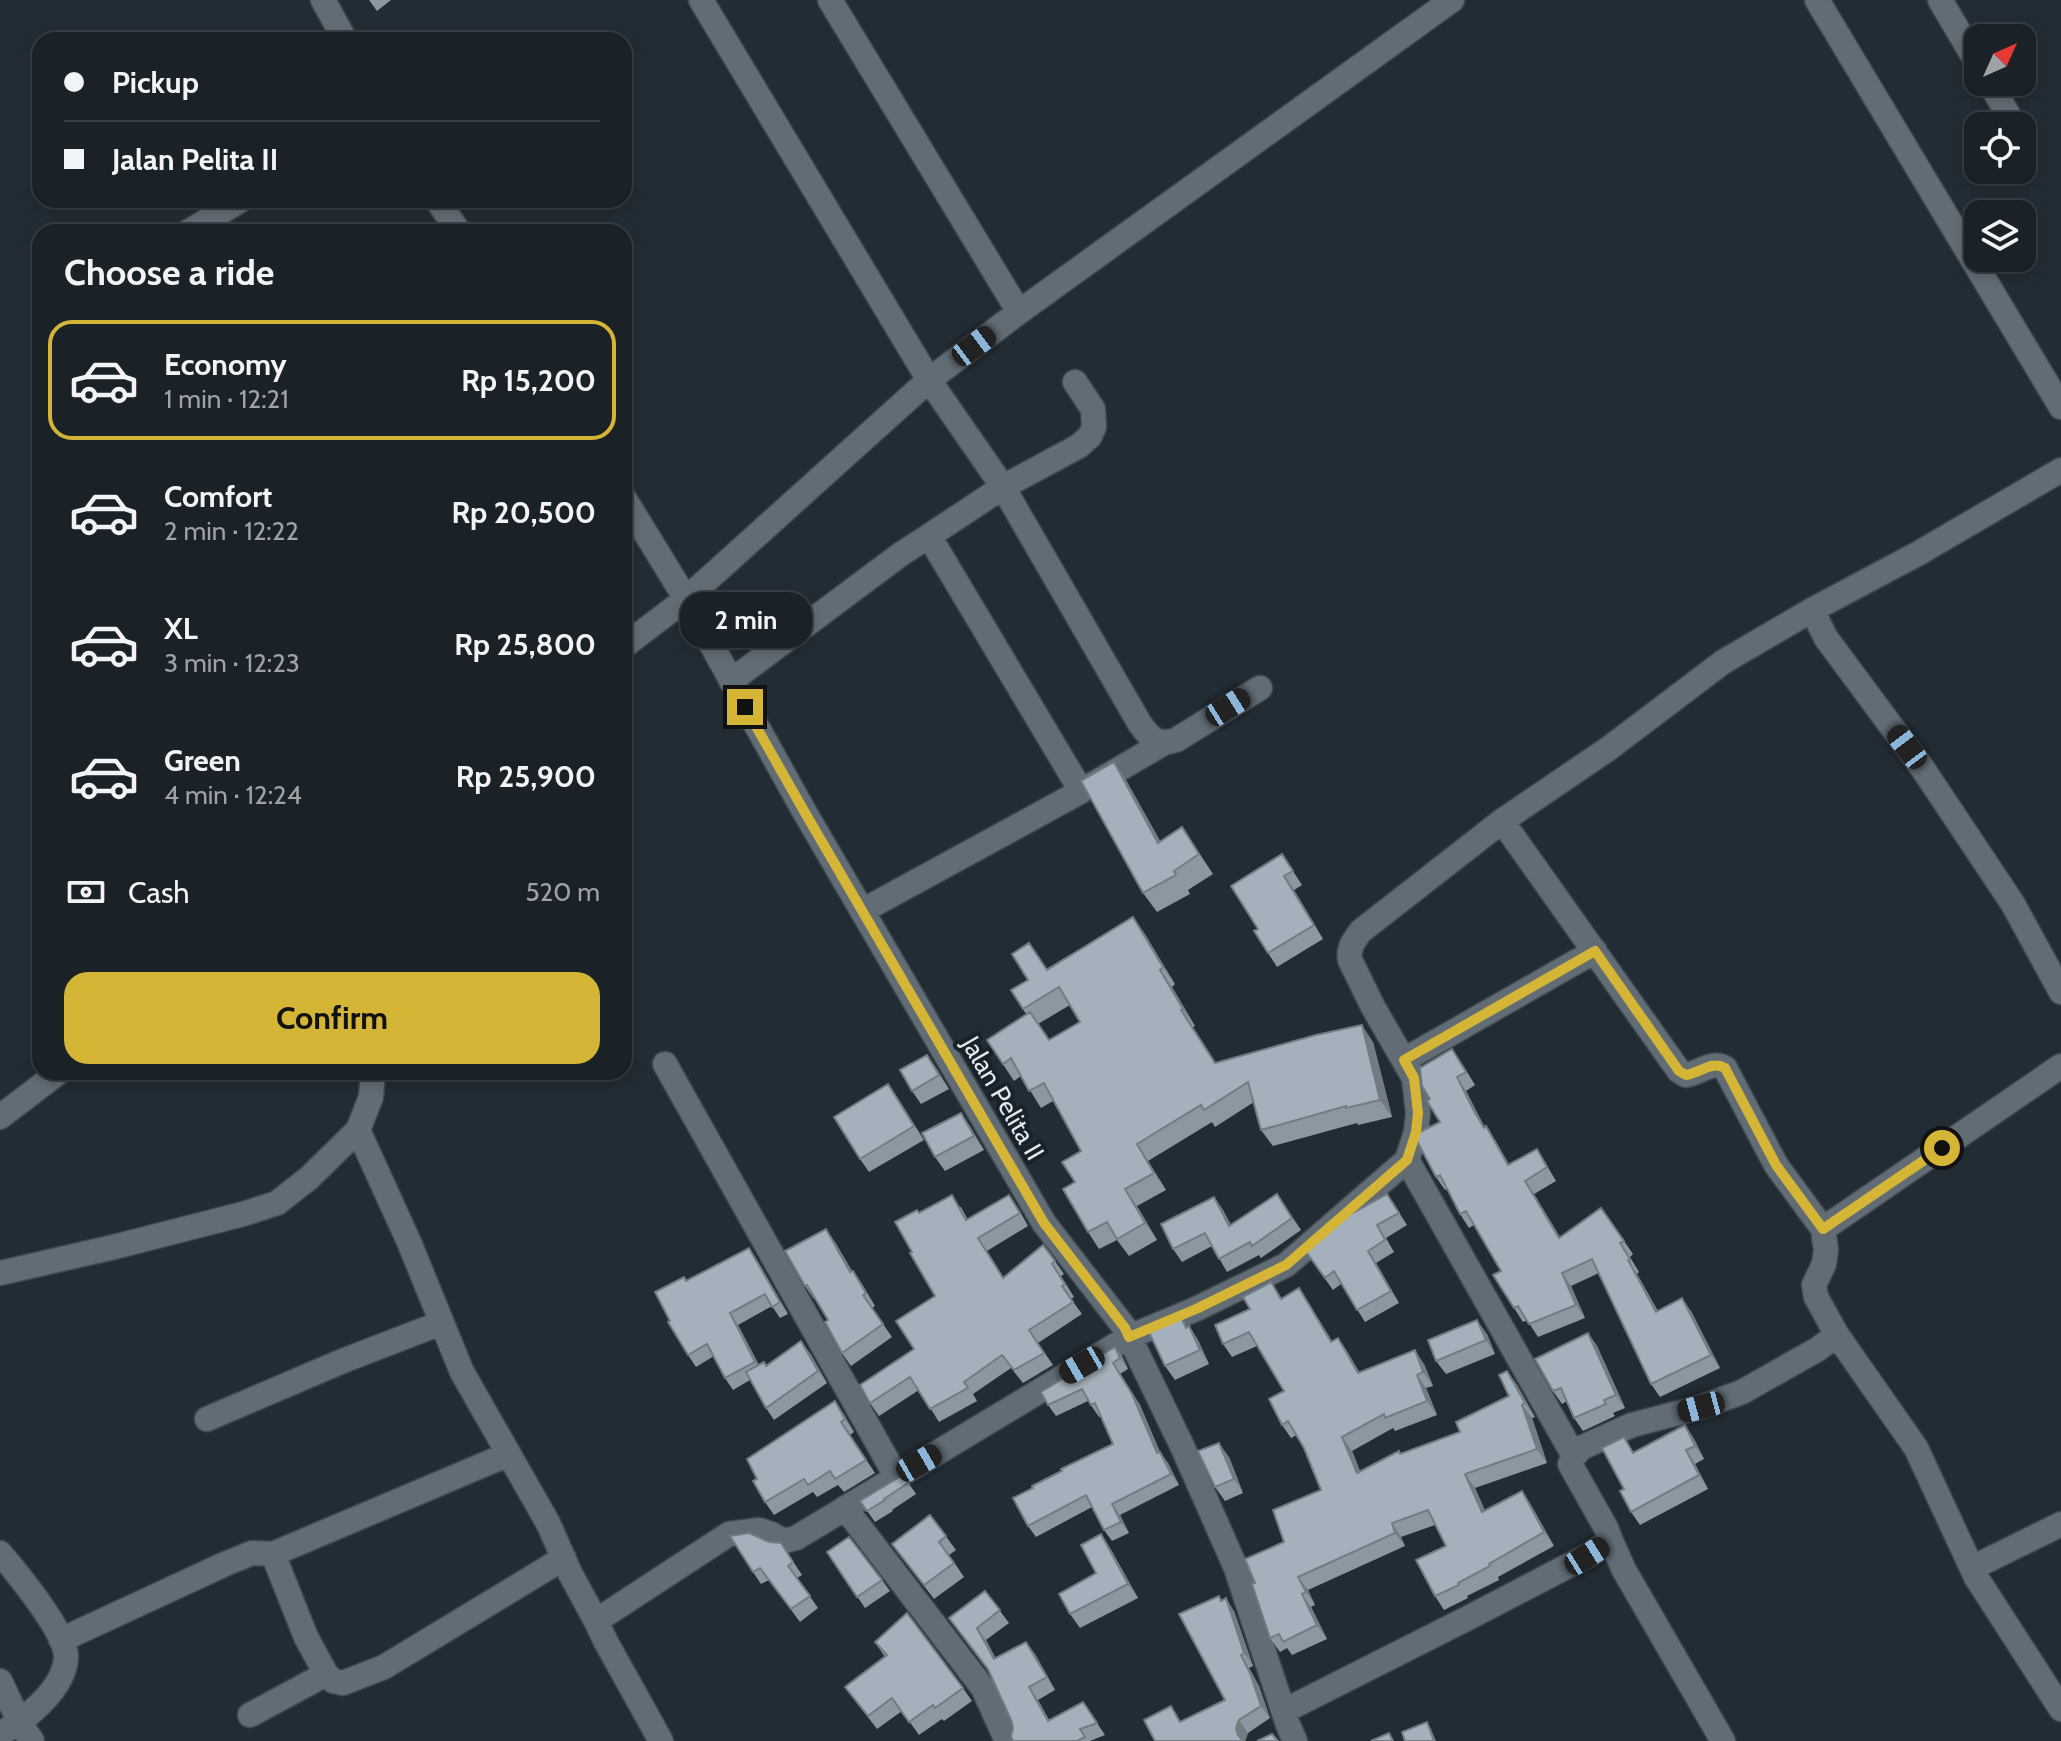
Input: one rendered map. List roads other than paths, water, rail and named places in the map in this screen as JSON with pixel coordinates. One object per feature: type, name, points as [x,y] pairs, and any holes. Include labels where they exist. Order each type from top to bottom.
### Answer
[{"type":"street","points":[[323,0],[341,32]]},
{"type":"street","points":[[701,0],[929,380],[1003,487],[1140,724],[1148,735],[1164,743]]},
{"type":"street","points":[[830,0],[1019,312]]},
{"type":"street","points":[[632,640],[686,599],[929,380],[1452,0]]},
{"type":"street","points":[[1817,0],[2061,407]]},
{"type":"street","points":[[1940,0],[1964,40]]},
{"type":"street","points":[[201,224],[228,208]]},
{"type":"street","points":[[731,681],[901,554],[1003,487],[1079,446],[1090,436],[1094,427],[1093,409],[1075,382]]},
{"type":"street","points":[[596,1621],[729,1534],[759,1530],[788,1541],[1129,1337],[1196,1309],[1286,1265],[1407,1160],[1416,1132],[1418,1113],[1414,1078],[1350,960],[1352,945],[1361,931],[1502,821],[1608,749],[1723,662],[2061,470]]},
{"type":"street","name":"Jalan Pelita II","points":[[632,511],[686,599],[862,911],[1044,1223],[1125,1328],[1236,1568],[1284,1728]]},
{"type":"street","points":[[929,536],[1080,792]]},
{"type":"street","points":[[1812,610],[1826,638],[1923,769],[2013,904],[2061,992]]},
{"type":"street","points":[[862,911],[1164,743],[1176,740],[1260,688]]},
{"type":"street","points":[[1502,821],[1679,1071],[1686,1075],[1713,1065],[1719,1064],[1725,1068],[1776,1165],[1823,1229],[1826,1250],[1824,1264],[1814,1285],[1816,1297],[1837,1335],[1916,1448],[1972,1568],[2061,1709]]},
{"type":"street","points":[[1404,1060],[1595,951]]},
{"type":"street","points":[[665,1064],[896,1476]]},
{"type":"street","points":[[1823,1229],[2061,1066]]},
{"type":"street","points":[[0,1117],[49,1080]]},
{"type":"street","points":[[0,1273],[129,1243],[277,1203],[309,1178],[358,1130],[371,1097],[372,1080]]},
{"type":"street","points":[[358,1130],[462,1372],[548,1523],[606,1642],[661,1741]]},
{"type":"street","points":[[1407,1160],[1574,1456]]},
{"type":"street","points":[[207,1419],[441,1323]]},
{"type":"street","points":[[1723,1741],[1624,1570],[1606,1528],[1570,1464],[1581,1448],[1632,1425],[1701,1407],[1742,1392],[1837,1335]]},
{"type":"street","points":[[61,1640],[238,1558],[252,1553],[273,1554],[509,1454]]},
{"type":"street","points":[[845,1508],[983,1688],[1007,1741]]},
{"type":"street","points":[[1972,1568],[2061,1524]]},
{"type":"street","points":[[1284,1728],[1483,1610],[1611,1541]]},
{"type":"street","points":[[0,1553],[31,1590],[61,1640],[66,1656],[61,1680],[17,1728],[2,1685]]},
{"type":"street","points":[[273,1554],[306,1637],[326,1674],[333,1681],[343,1683],[384,1667],[564,1558]]},
{"type":"street","points":[[250,1715],[326,1674]]}]
